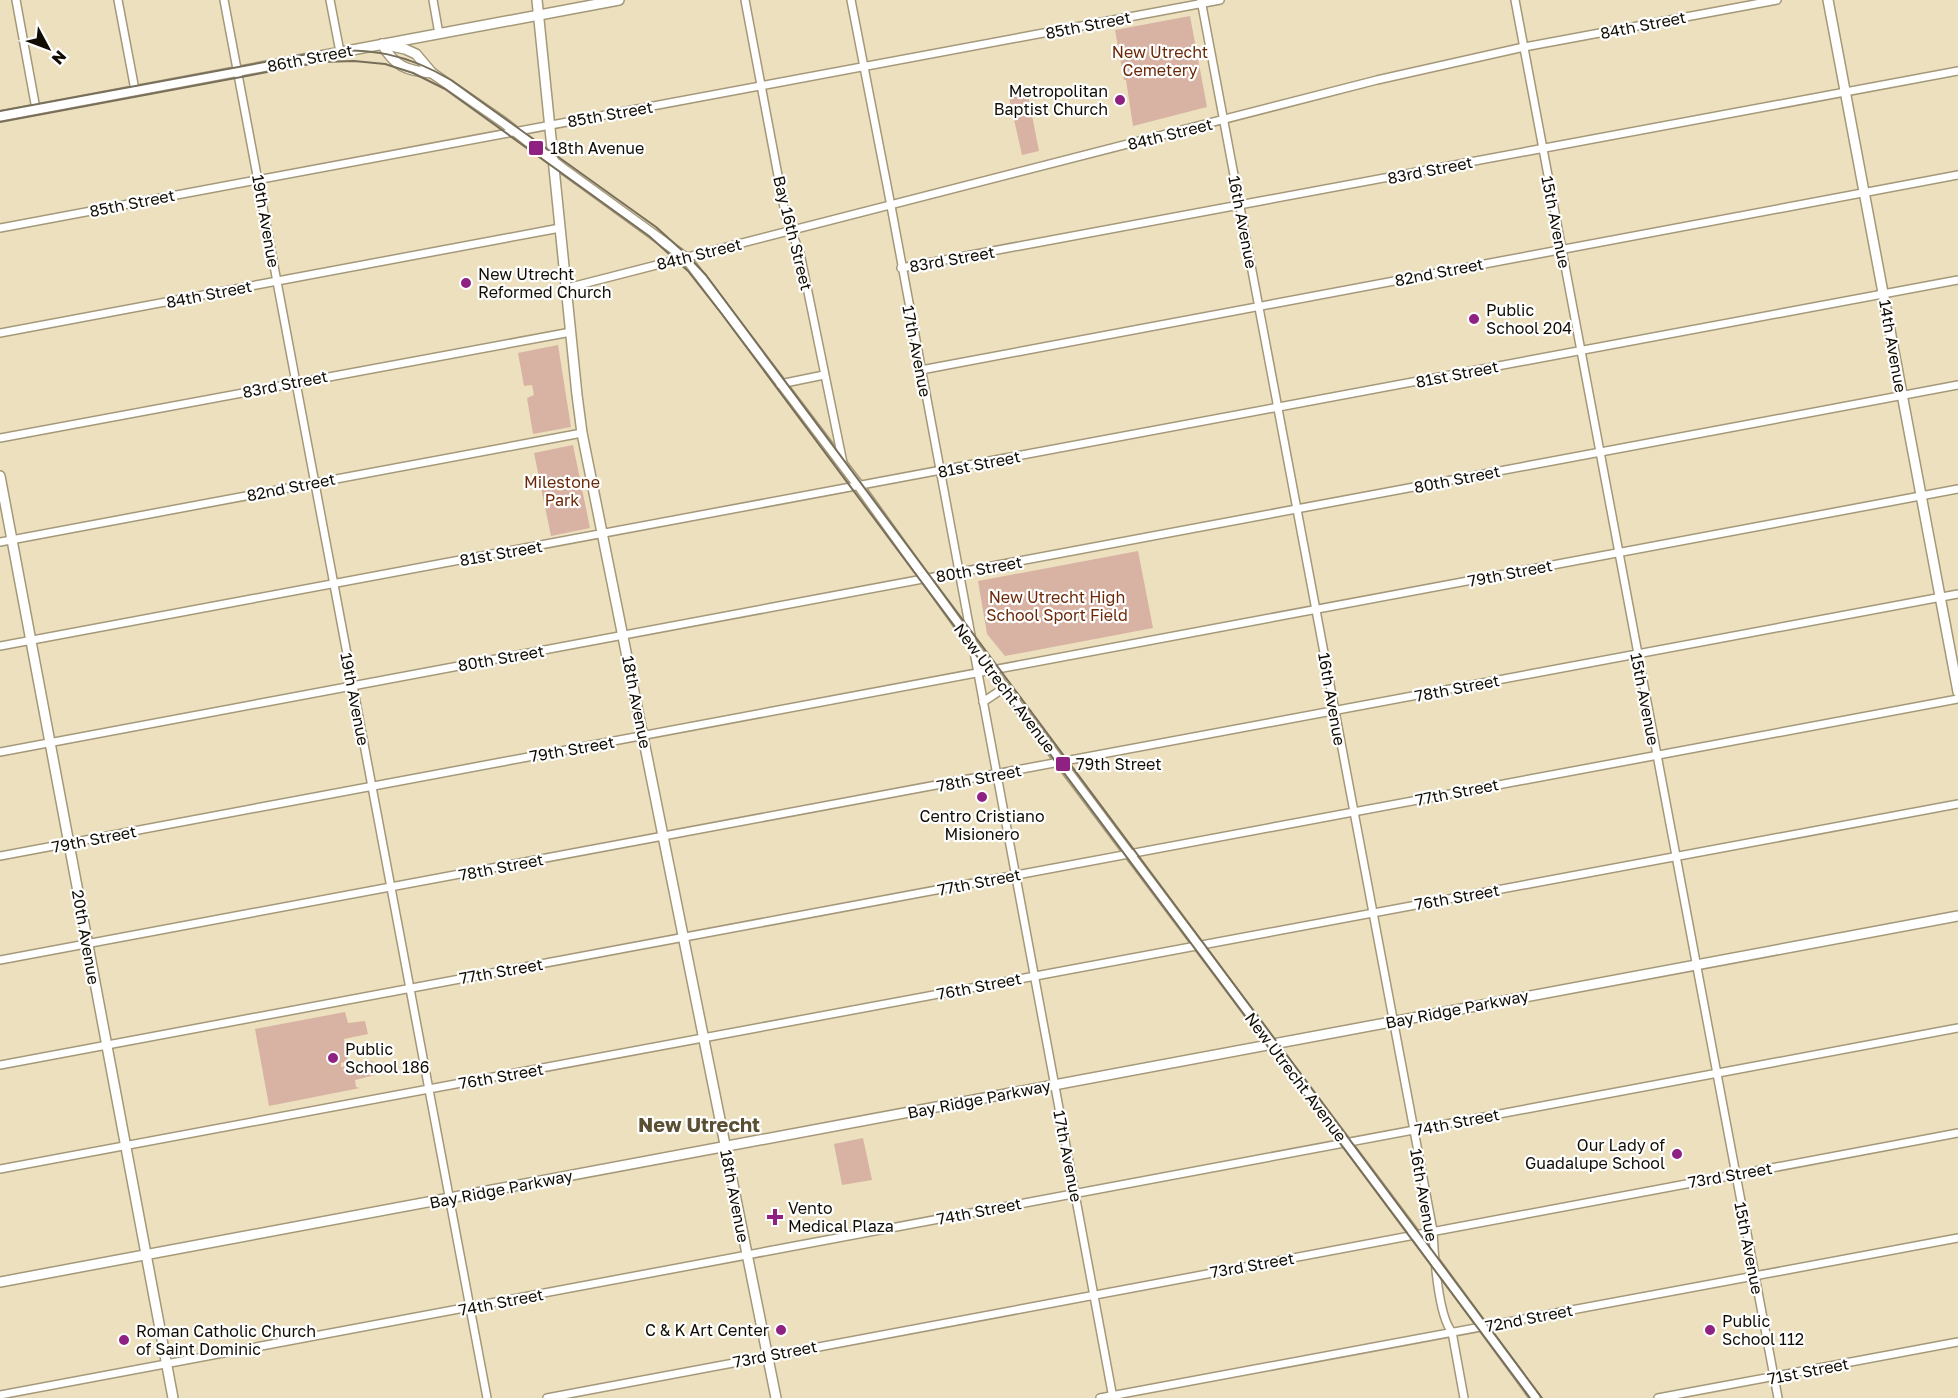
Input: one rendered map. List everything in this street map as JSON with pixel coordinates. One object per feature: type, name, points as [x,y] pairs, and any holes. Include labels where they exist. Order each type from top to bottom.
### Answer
[{"type":"street","points":[[16,0],[36,109]]},
{"type":"street","points":[[118,0],[135,90]]},
{"type":"street","name":"19th Avenue","points":[[224,0],[297,382],[408,988],[487,1398]]},
{"type":"street","points":[[330,0],[340,52]]},
{"type":"street","points":[[433,0],[439,34]]},
{"type":"street","name":"18th Avenue","points":[[537,0],[582,433],[776,1398]]},
{"type":"street","name":"86th Street","points":[[0,116],[619,0]]},
{"type":"street","name":"Bay 16th Street","points":[[745,0],[786,218],[801,253],[844,466]]},
{"type":"street","name":"17th Avenue","points":[[851,0],[1113,1397]]},
{"type":"street","name":"85th Street","points":[[0,228],[1220,0]]},
{"type":"street","name":"15th Avenue","points":[[1515,0],[1734,1175],[1778,1398]]},
{"type":"street","name":"84th Street","points":[[567,288],[1377,80],[1524,47],[1778,0]]},
{"type":"street","name":"14th Avenue","points":[[1828,0],[1958,693]]},
{"type":"street","name":"16th Avenue","points":[[1201,2],[1317,610],[1371,913],[1432,1231],[1435,1261],[1447,1324],[1452,1332],[1464,1398]]},
{"type":"street","name":"New Utrecht Avenue","points":[[382,44],[391,59],[405,68],[432,73]]},
{"type":"street","name":"New Utrecht Avenue","points":[[382,44],[416,54],[432,73],[686,258],[859,486],[1004,688],[1435,1261],[1535,1398]]},
{"type":"street","name":"83rd Street","points":[[902,268],[1958,71]]},
{"type":"street","name":"82nd Street","points":[[921,370],[1958,175]]},
{"type":"street","name":"84th Street","points":[[0,333],[560,228]]},
{"type":"street","name":"81st Street","points":[[0,646],[1958,280]]},
{"type":"street","name":"83rd Street","points":[[0,438],[571,332]]},
{"type":"street","points":[[780,384],[824,375]]},
{"type":"street","name":"80th Street","points":[[0,752],[1958,384]]},
{"type":"street","name":"82nd Street","points":[[0,542],[582,433]]},
{"type":"street","name":"20th Avenue","points":[[0,476],[172,1398]]},
{"type":"street","name":"79th Street","points":[[0,856],[1958,489]]},
{"type":"street","name":"78th Street","points":[[0,960],[1958,594]]},
{"type":"street","points":[[983,702],[1004,688]]},
{"type":"street","name":"77th Street","points":[[0,1065],[1958,699]]},
{"type":"street","name":"76th Street","points":[[0,1169],[1958,804]]},
{"type":"street","name":"Bay Ridge Parkway","points":[[0,1282],[1958,915]]},
{"type":"street","name":"74th Street","points":[[0,1395],[1958,1028]]},
{"type":"street","name":"73rd Street","points":[[547,1398],[1958,1133]]},
{"type":"street","name":"72nd Street","points":[[1100,1398],[1958,1238]]},
{"type":"street","name":"71st Street","points":[[1658,1398],[1958,1342]]},
{"type":"green space","name":"New Utrecht Cemetery","points":[[1190,16],[1207,107],[1133,126],[1115,30]]},
{"type":"green space","points":[[1027,90],[1039,151],[1022,155],[1008,93]]},
{"type":"green space","points":[[558,345],[571,427],[533,434],[527,398],[534,395],[532,385],[524,386],[518,353]]},
{"type":"green space","name":"Milestone Park","points":[[573,445],[590,528],[551,536],[534,453]]},
{"type":"green space","name":"New Utrecht High School Sport Field","points":[[1138,551],[1153,628],[1005,656],[987,634],[978,581]]},
{"type":"green space","name":"Public School 186","points":[[345,1012],[348,1023],[365,1021],[368,1034],[344,1039],[348,1061],[341,1063],[341,1067],[373,1061],[375,1075],[355,1080],[356,1087],[360,1088],[269,1106],[255,1029]]},
{"type":"green space","points":[[863,1138],[872,1180],[842,1185],[834,1144]]},
{"type":"railway","points":[[0,111],[319,52],[355,51],[388,54],[419,64],[451,80],[656,227],[706,275],[1542,1398]]},
{"type":"railway","points":[[0,122],[321,62],[354,61],[385,64],[413,73],[445,89],[649,236],[688,271],[721,313],[1530,1398]]},
{"type":"place","name":"Metropolitan Baptist Church","points":[[1120,100]]},
{"type":"place","name":"18th Avenue","points":[[536,148]]},
{"type":"place","name":"New Utrecht Reformed Church","points":[[466,283]]},
{"type":"place","name":"Public School 204","points":[[1474,319]]},
{"type":"place","name":"79th Street","points":[[1063,764]]},
{"type":"place","name":"Centro Cristiano Misionero","points":[[982,797]]},
{"type":"place","name":"Public School 186","points":[[333,1058]]},
{"type":"place","name":"Our Lady of Guadalupe School","points":[[1677,1154]]},
{"type":"place","name":"Vento Medical Plaza","points":[[775,1217]]},
{"type":"place","name":"C & K Art Center","points":[[781,1330]]},
{"type":"place","name":"Public School 112","points":[[1710,1330]]},
{"type":"place","name":"Roman Catholic Church of Saint Dominic","points":[[124,1340]]},
{"type":"district","name":"New Utrecht","points":[[699,1125]]}]
